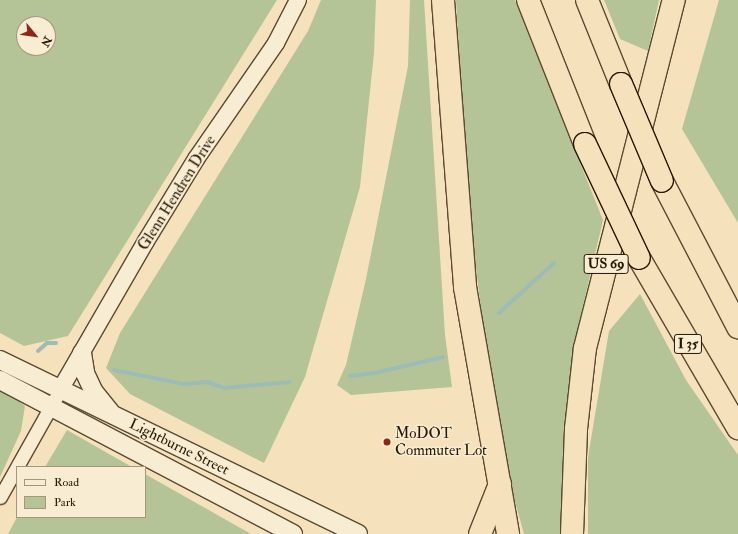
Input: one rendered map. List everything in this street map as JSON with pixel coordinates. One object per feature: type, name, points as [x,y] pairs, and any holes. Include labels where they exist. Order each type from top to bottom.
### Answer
[{"type":"highway","points":[[443,0],[465,287],[508,534]]},
{"type":"highway","name":"I 35","points":[[528,0],[586,144],[639,258],[738,428]]},
{"type":"highway","points":[[587,0],[662,181],[738,327]]},
{"type":"highway","name":"US 69","points":[[572,534],[576,429],[585,348],[674,0]]},
{"type":"highway","points":[[480,534],[500,484]]},
{"type":"main road","points":[[82,353],[85,373],[94,392],[111,414]]},
{"type":"main road","name":"Lightburne Street","points":[[0,360],[358,534]]},
{"type":"main road","name":"Lightburne Street","points":[[0,380],[293,534]]},
{"type":"street","name":"Glenn Hendren Drive","points":[[60,390],[150,234],[196,159],[276,43],[298,0]]},
{"type":"street","points":[[17,466],[60,390]]},
{"type":"street","points":[[0,497],[16,468]]},
{"type":"green space","points":[[0,0],[277,0],[68,336],[24,346],[0,333]]},
{"type":"green space","points":[[321,0],[376,0],[374,53],[360,187],[305,377],[264,463],[130,394],[106,368],[120,333],[308,31]]},
{"type":"green space","points":[[410,0],[424,0],[445,335],[452,387],[351,395],[337,385],[346,365],[366,279],[408,66]]},
{"type":"green space","points":[[456,0],[515,0],[603,220],[579,323],[564,430],[565,534],[524,534],[512,491],[483,325],[469,212]]},
{"type":"green space","points":[[604,0],[659,0],[648,51],[620,39]]},
{"type":"green space","points":[[719,0],[738,0],[738,223],[682,129]]},
{"type":"green space","points":[[640,294],[686,380],[738,455],[738,534],[588,534],[588,457],[609,331]]},
{"type":"green space","points":[[0,387],[25,406],[21,431],[0,477]]},
{"type":"green space","points":[[67,430],[130,466],[46,466]]},
{"type":"green space","points":[[146,475],[251,534],[8,534],[16,518],[146,518]]},
{"type":"waterway","points":[[499,313],[554,263]]},
{"type":"waterway","points":[[38,351],[47,343],[56,343]]},
{"type":"waterway","points":[[350,376],[375,373],[443,357]]},
{"type":"waterway","points":[[114,370],[184,384],[207,382],[224,388],[290,382]]},
{"type":"place","name":"MoDOT Commuter Lot","points":[[387,442]]}]
